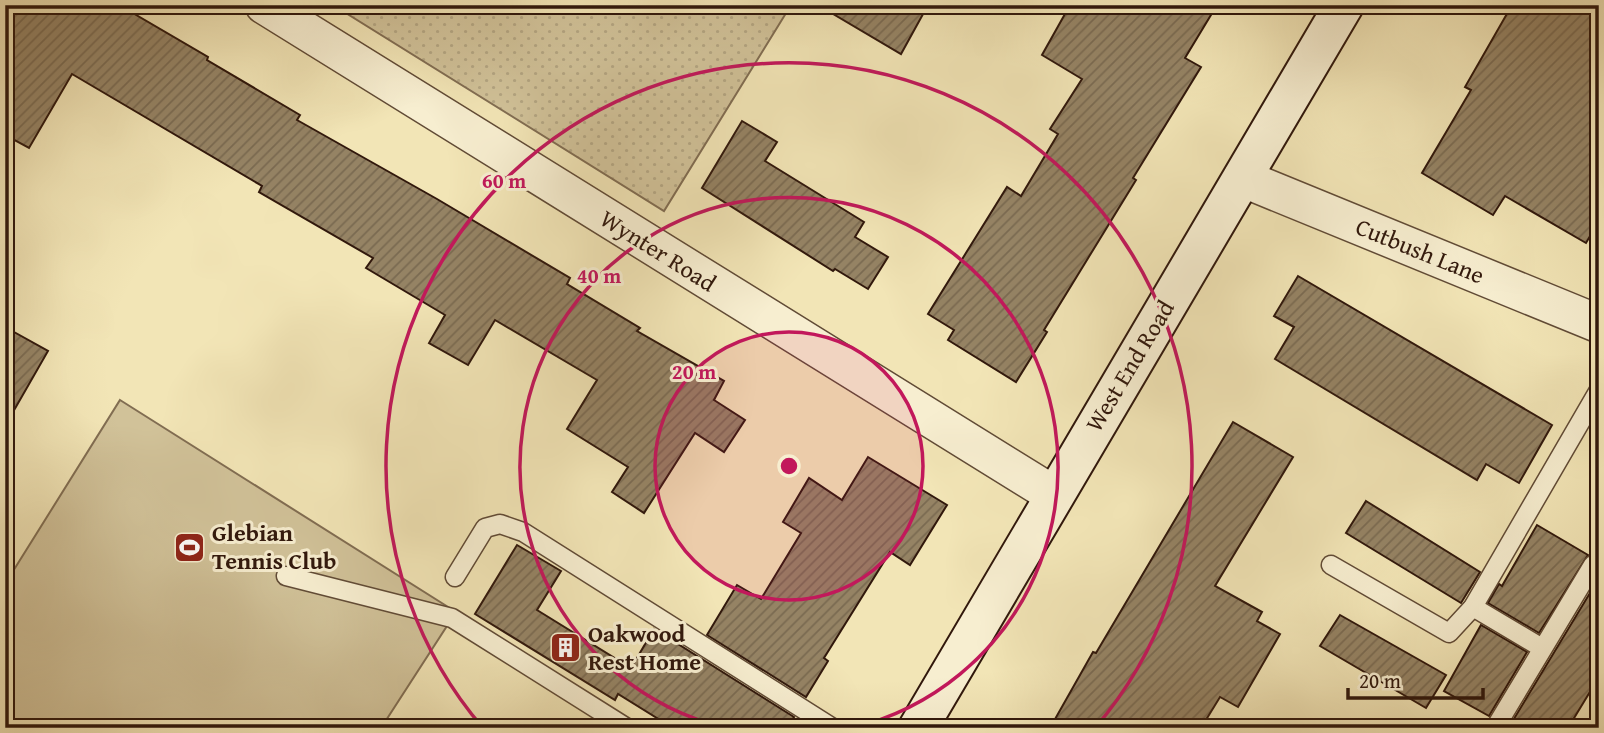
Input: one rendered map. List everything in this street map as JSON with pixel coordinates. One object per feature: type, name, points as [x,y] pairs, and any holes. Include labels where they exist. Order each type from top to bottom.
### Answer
[{"type":"street","name":"Wynter Road","points":[[264,5],[1054,495]]},
{"type":"street","name":"West End Road","points":[[918,728],[1343,5]]},
{"type":"street","name":"Cutbush Lane","points":[[1242,178],[1599,324]]},
{"type":"lane","points":[[1331,565],[1449,633],[1473,607],[1599,390]]},
{"type":"lane","points":[[455,577],[485,528],[500,524],[523,533],[833,728]]},
{"type":"lane","points":[[1495,728],[1593,565]]},
{"type":"lane","points":[[286,576],[452,618],[628,728]]},
{"type":"lane","points":[[1473,607],[1542,648]]},
{"type":"shaded area","points":[[333,5],[791,5],[664,211]]},
{"type":"shaded area","name":"Glebian Tennis Club","points":[[120,400],[456,612],[381,728],[5,728],[5,584]]},
{"type":"building","points":[[5,5],[119,5],[300,115],[297,120],[570,278],[567,284],[640,328],[637,331],[724,381],[714,400],[745,420],[724,452],[695,433],[644,513],[612,492],[628,467],[567,429],[597,380],[495,320],[468,365],[429,343],[445,315],[366,268],[373,258],[259,192],[262,186],[72,74],[29,148],[5,135]]},
{"type":"building","points":[[818,5],[928,5],[901,54]]},
{"type":"building","points":[[1070,5],[1217,5],[1185,58],[1201,67],[1133,178],[1136,180],[1044,330],[1047,332],[1016,382],[948,340],[954,330],[928,314],[1007,187],[1021,196],[1058,134],[1050,129],[1082,79],[1042,55]]},
{"type":"building","points":[[1512,5],[1599,5],[1599,221],[1586,243],[1505,196],[1493,215],[1422,173],[1471,90],[1465,87]]},
{"type":"building","points":[[742,121],[777,142],[765,161],[864,222],[855,237],[888,257],[868,289],[835,269],[833,271],[702,188]]},
{"type":"building","points":[[1298,276],[1552,425],[1519,483],[1486,464],[1477,480],[1275,359],[1294,327],[1274,316]]},
{"type":"building","points":[[5,327],[48,351],[5,426]]},
{"type":"building","points":[[1233,422],[1293,457],[1215,586],[1262,612],[1257,621],[1280,634],[1238,707],[1220,697],[1201,728],[1050,728],[1093,652],[1096,653]]},
{"type":"building","points":[[868,457],[947,505],[910,565],[890,552],[824,658],[828,661],[806,697],[707,635],[737,585],[761,599],[801,533],[783,522],[809,478],[842,500]]},
{"type":"building","points":[[1366,501],[1480,572],[1461,603],[1346,533]]},
{"type":"building","points":[[1537,525],[1588,555],[1539,633],[1488,603],[1499,584],[1502,586]]},
{"type":"building","name":"Oakwood Rest Home","points":[[517,545],[561,571],[537,610],[631,668],[654,629],[794,717],[787,728],[673,728],[618,694],[615,700],[475,614]]},
{"type":"building","points":[[1599,578],[1599,677],[1568,728],[1509,727]]},
{"type":"building","points":[[1340,615],[1446,675],[1426,708],[1320,646]]},
{"type":"building","points":[[1481,625],[1527,652],[1489,716],[1444,691]]},
{"type":"place","name":"Glebian Tennis Club","points":[[189,547]]},
{"type":"place","name":"Oakwood Rest Home","points":[[565,648]]}]
